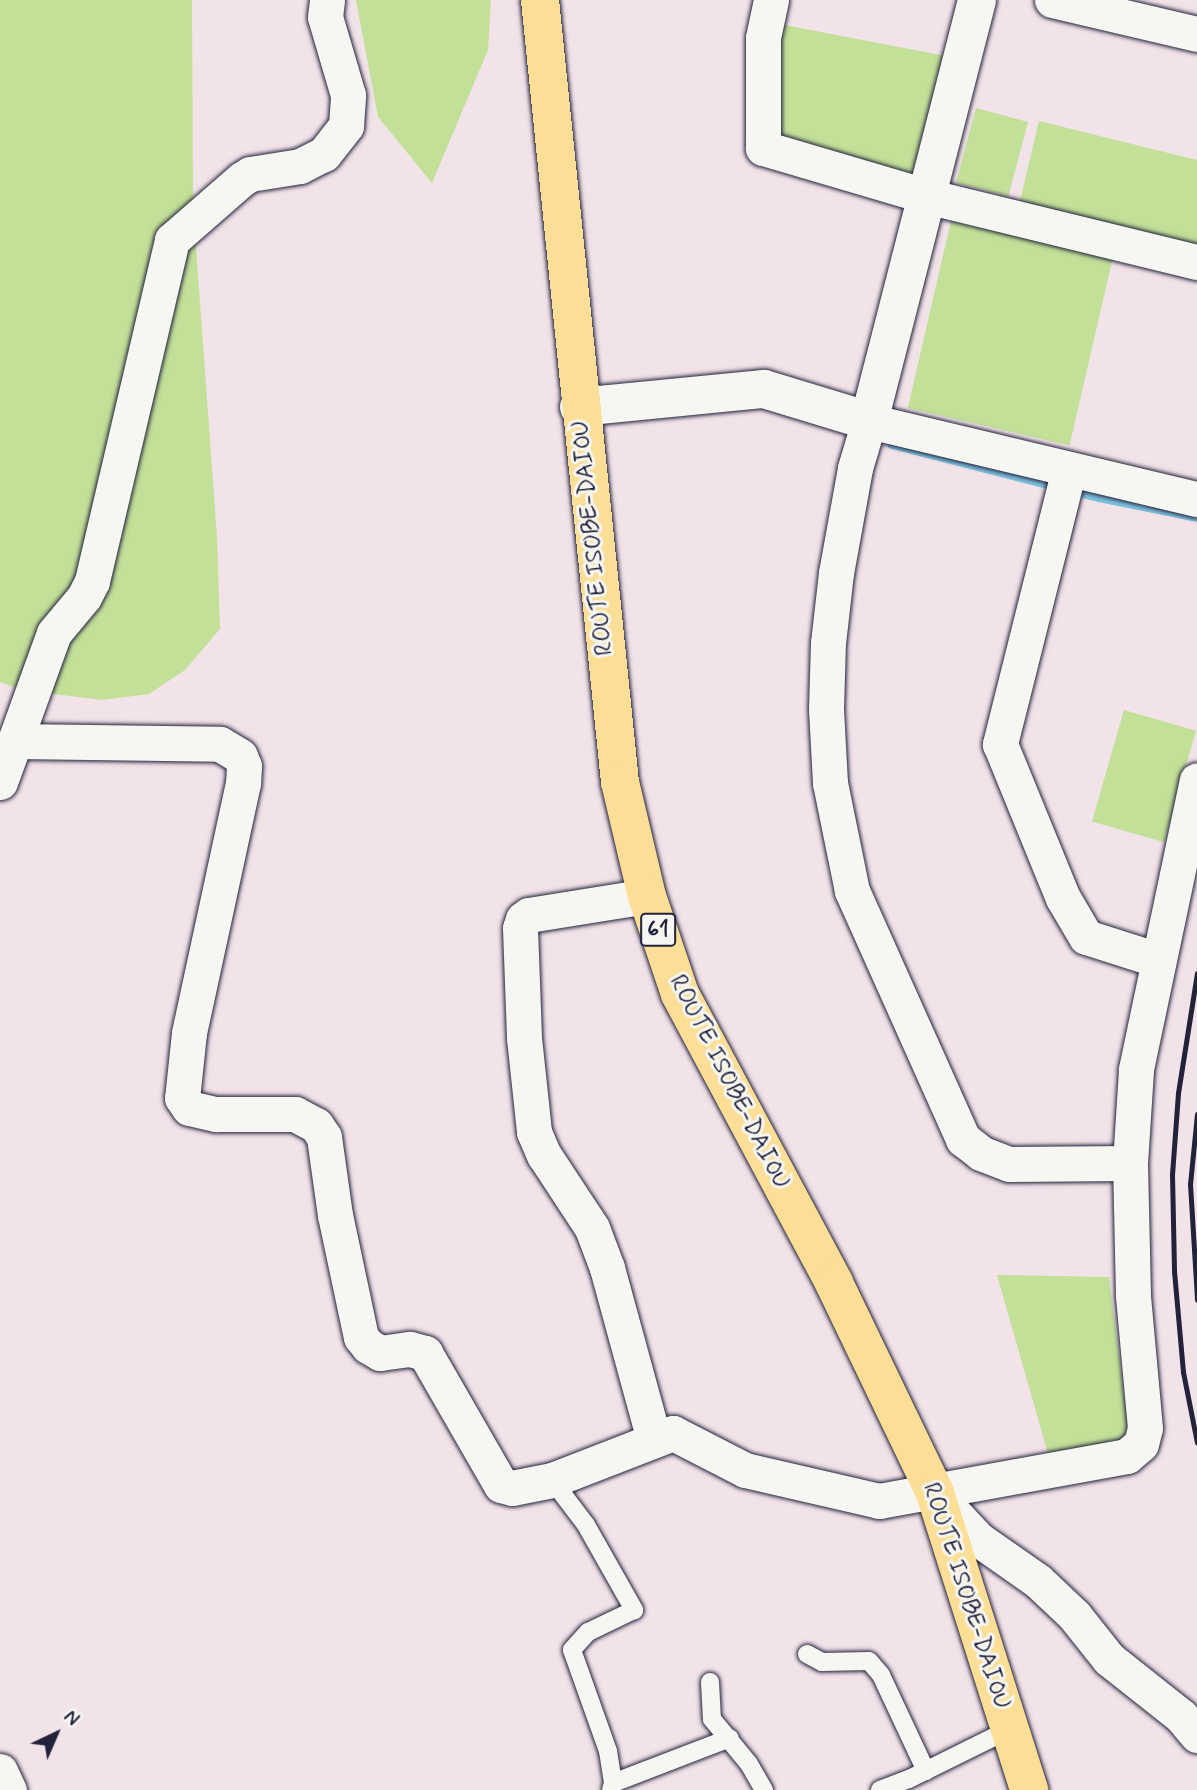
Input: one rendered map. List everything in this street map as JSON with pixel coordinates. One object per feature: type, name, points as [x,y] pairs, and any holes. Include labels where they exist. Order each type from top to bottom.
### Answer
[{"type":"main road","name":"ROUTE ISOBE-DAIOU","points":[[540,0],[579,407],[620,782],[647,896],[680,994],[834,1283],[935,1493],[1030,1790]]},
{"type":"street","points":[[0,782],[54,633],[84,597],[92,581],[172,240],[242,179],[250,174],[300,166],[324,154],[346,125],[348,95],[325,17],[327,0]]},
{"type":"street","points":[[771,0],[763,38],[763,148],[926,196],[1197,262]]},
{"type":"street","points":[[977,0],[855,468],[836,573],[826,696],[830,783],[852,891],[963,1139],[981,1153],[1009,1164],[1130,1163]]},
{"type":"street","points":[[1052,0],[1197,34]]},
{"type":"street","points":[[579,407],[764,389],[869,421],[1197,499]]},
{"type":"street","points":[[1069,469],[1000,744],[1063,898],[1086,937],[1158,960]]},
{"type":"street","points":[[15,741],[219,744],[240,756],[244,766],[243,783],[189,1033],[182,1098],[189,1108],[216,1114],[295,1114],[316,1125],[324,1137],[335,1215],[361,1337],[368,1346],[380,1353],[410,1349],[425,1353],[501,1485],[512,1488],[552,1480],[673,1433],[746,1470],[879,1501],[935,1493],[1127,1456],[1141,1444],[1145,1428],[1133,1295],[1130,1163],[1136,1069],[1197,780]]},
{"type":"street","points":[[647,896],[529,915],[523,919],[520,928],[524,1038],[534,1132],[544,1155],[592,1228],[607,1268],[653,1440]]},
{"type":"street","points":[[935,1493],[978,1539],[1038,1581],[1074,1615],[1109,1659],[1181,1716],[1197,1735]]},
{"type":"street","points":[[0,1771],[9,1790]]},
{"type":"lane","points":[[552,1480],[586,1525],[634,1610],[588,1632],[572,1650],[608,1752],[612,1787],[730,1738]]},
{"type":"lane","points":[[807,1654],[822,1662],[869,1661],[881,1675],[919,1780]]},
{"type":"lane","points":[[710,1682],[712,1719],[730,1738],[764,1790]]},
{"type":"lane","points":[[880,1790],[919,1780],[1010,1730]]},
{"type":"green space","points":[[0,0],[192,0],[193,206],[217,537],[220,629],[185,670],[149,694],[102,700],[22,690],[0,682]]},
{"type":"green space","points":[[356,0],[491,0],[488,50],[432,183],[378,117]]},
{"type":"green space","points":[[779,24],[946,56],[910,182],[772,143]]},
{"type":"green space","points":[[976,108],[1028,122],[1008,196],[956,182]]},
{"type":"green space","points":[[1039,121],[1197,160],[1197,247],[1020,201]]},
{"type":"green space","points":[[951,221],[1113,258],[1070,445],[908,408]]},
{"type":"green space","points":[[1124,710],[1196,731],[1164,842],[1092,822]]},
{"type":"green space","points":[[997,1275],[1109,1277],[1128,1427],[1124,1437],[1113,1445],[1049,1457]]},
{"type":"waterway","points":[[892,444],[1099,497],[1197,517]]},
{"type":"railway","points":[[1197,973],[1178,1093],[1172,1174],[1174,1271],[1183,1372],[1197,1443]]},
{"type":"railway","points":[[1197,1114],[1190,1184],[1197,1300]]}]
